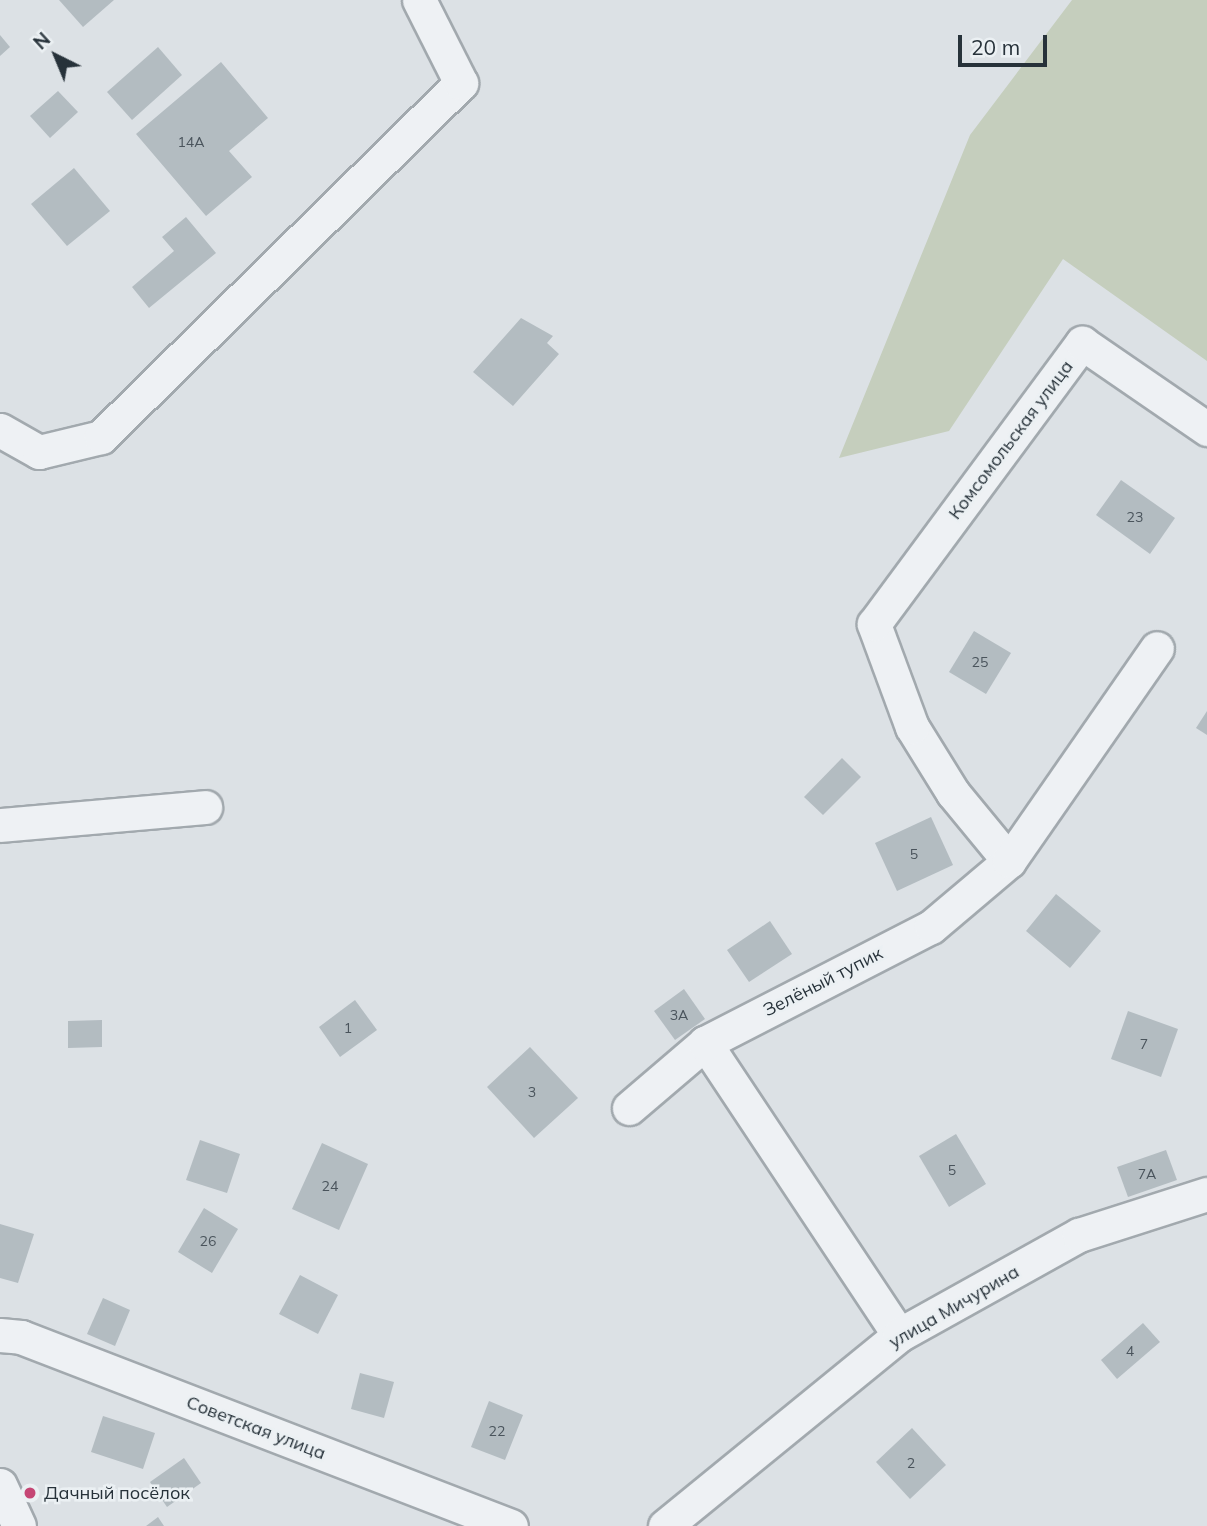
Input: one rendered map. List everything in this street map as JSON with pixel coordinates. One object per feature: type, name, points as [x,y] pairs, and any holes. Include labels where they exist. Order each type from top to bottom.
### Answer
[{"type":"street","points":[[0,430],[39,452],[101,437],[461,83],[420,1]]},
{"type":"street","name":"Комсомольская улица","points":[[1009,861],[953,793],[912,727],[874,624],[1082,343],[1207,429]]},
{"type":"street","name":"Зелёный тупик","points":[[629,1108],[705,1043],[931,927],[1009,861],[1157,648]]},
{"type":"street","points":[[0,825],[205,807]]},
{"type":"street","points":[[705,1043],[899,1335]]},
{"type":"street","name":"улица Мичурина","points":[[665,1526],[899,1335],[1079,1235],[1207,1194]]},
{"type":"street","name":"Советская улица","points":[[0,1335],[21,1337],[511,1526]]},
{"type":"street","points":[[0,1485],[19,1526]]},
{"type":"green space","points":[[1072,0],[1207,0],[1207,361],[1063,259],[949,431],[839,458],[970,135]]},
{"type":"building","points":[[59,0],[114,0],[83,27]]},
{"type":"building","points":[[0,35],[10,47],[0,56]]},
{"type":"building","points":[[158,47],[182,75],[132,120],[107,92]]},
{"type":"building","points":[[221,62],[268,118],[229,151],[252,177],[206,216],[136,134]]},
{"type":"building","points":[[58,91],[78,112],[50,138],[30,116]]},
{"type":"building","points":[[74,168],[110,211],[67,246],[31,204]]},
{"type":"building","points":[[186,217],[216,253],[149,308],[132,287],[174,251],[162,237]]},
{"type":"building","points":[[521,318],[553,336],[547,343],[559,354],[513,406],[473,372]]},
{"type":"building","points":[[1121,480],[1175,518],[1150,554],[1096,515]]},
{"type":"building","points":[[974,631],[1011,653],[986,694],[949,672]]},
{"type":"building","points":[[1207,711],[1207,735],[1196,728]]},
{"type":"building","points":[[842,758],[861,777],[823,815],[804,797]]},
{"type":"building","points":[[931,817],[953,865],[897,891],[875,843]]},
{"type":"building","points":[[1056,894],[1101,931],[1070,968],[1026,931]]},
{"type":"building","points":[[770,921],[792,954],[749,982],[727,950]]},
{"type":"building","points":[[684,989],[705,1019],[675,1040],[654,1011]]},
{"type":"building","points":[[355,1000],[377,1030],[340,1057],[319,1027]]},
{"type":"building","points":[[1128,1011],[1178,1029],[1161,1077],[1111,1059]]},
{"type":"building","points":[[102,1020],[102,1047],[68,1048],[68,1021]]},
{"type":"building","points":[[530,1047],[578,1098],[534,1138],[487,1087]]},
{"type":"building","points":[[956,1134],[986,1184],[949,1207],[919,1156]]},
{"type":"building","points":[[200,1140],[240,1154],[227,1193],[186,1180]]},
{"type":"building","points":[[322,1143],[368,1164],[339,1230],[292,1209]]},
{"type":"building","points":[[1166,1150],[1177,1180],[1128,1197],[1117,1167]]},
{"type":"building","points":[[204,1208],[238,1229],[212,1273],[178,1252]]},
{"type":"building","points":[[0,1224],[34,1234],[18,1283],[0,1278]]},
{"type":"building","points":[[300,1275],[338,1295],[318,1334],[279,1314]]},
{"type":"building","points":[[103,1298],[130,1310],[115,1346],[87,1334]]},
{"type":"building","points":[[1143,1323],[1160,1342],[1117,1379],[1101,1360]]},
{"type":"building","points":[[360,1373],[394,1382],[384,1418],[351,1409]]},
{"type":"building","points":[[489,1401],[523,1415],[505,1460],[471,1447]]},
{"type":"building","points":[[103,1416],[155,1433],[143,1469],[91,1452]]},
{"type":"building","points":[[912,1428],[946,1465],[910,1499],[876,1462]]},
{"type":"building","points":[[184,1458],[201,1483],[167,1507],[150,1482]]},
{"type":"building","points":[[158,1517],[164,1526],[146,1526]]},
{"type":"place","name":"Дачный посёлок","points":[[30,1493]]}]
